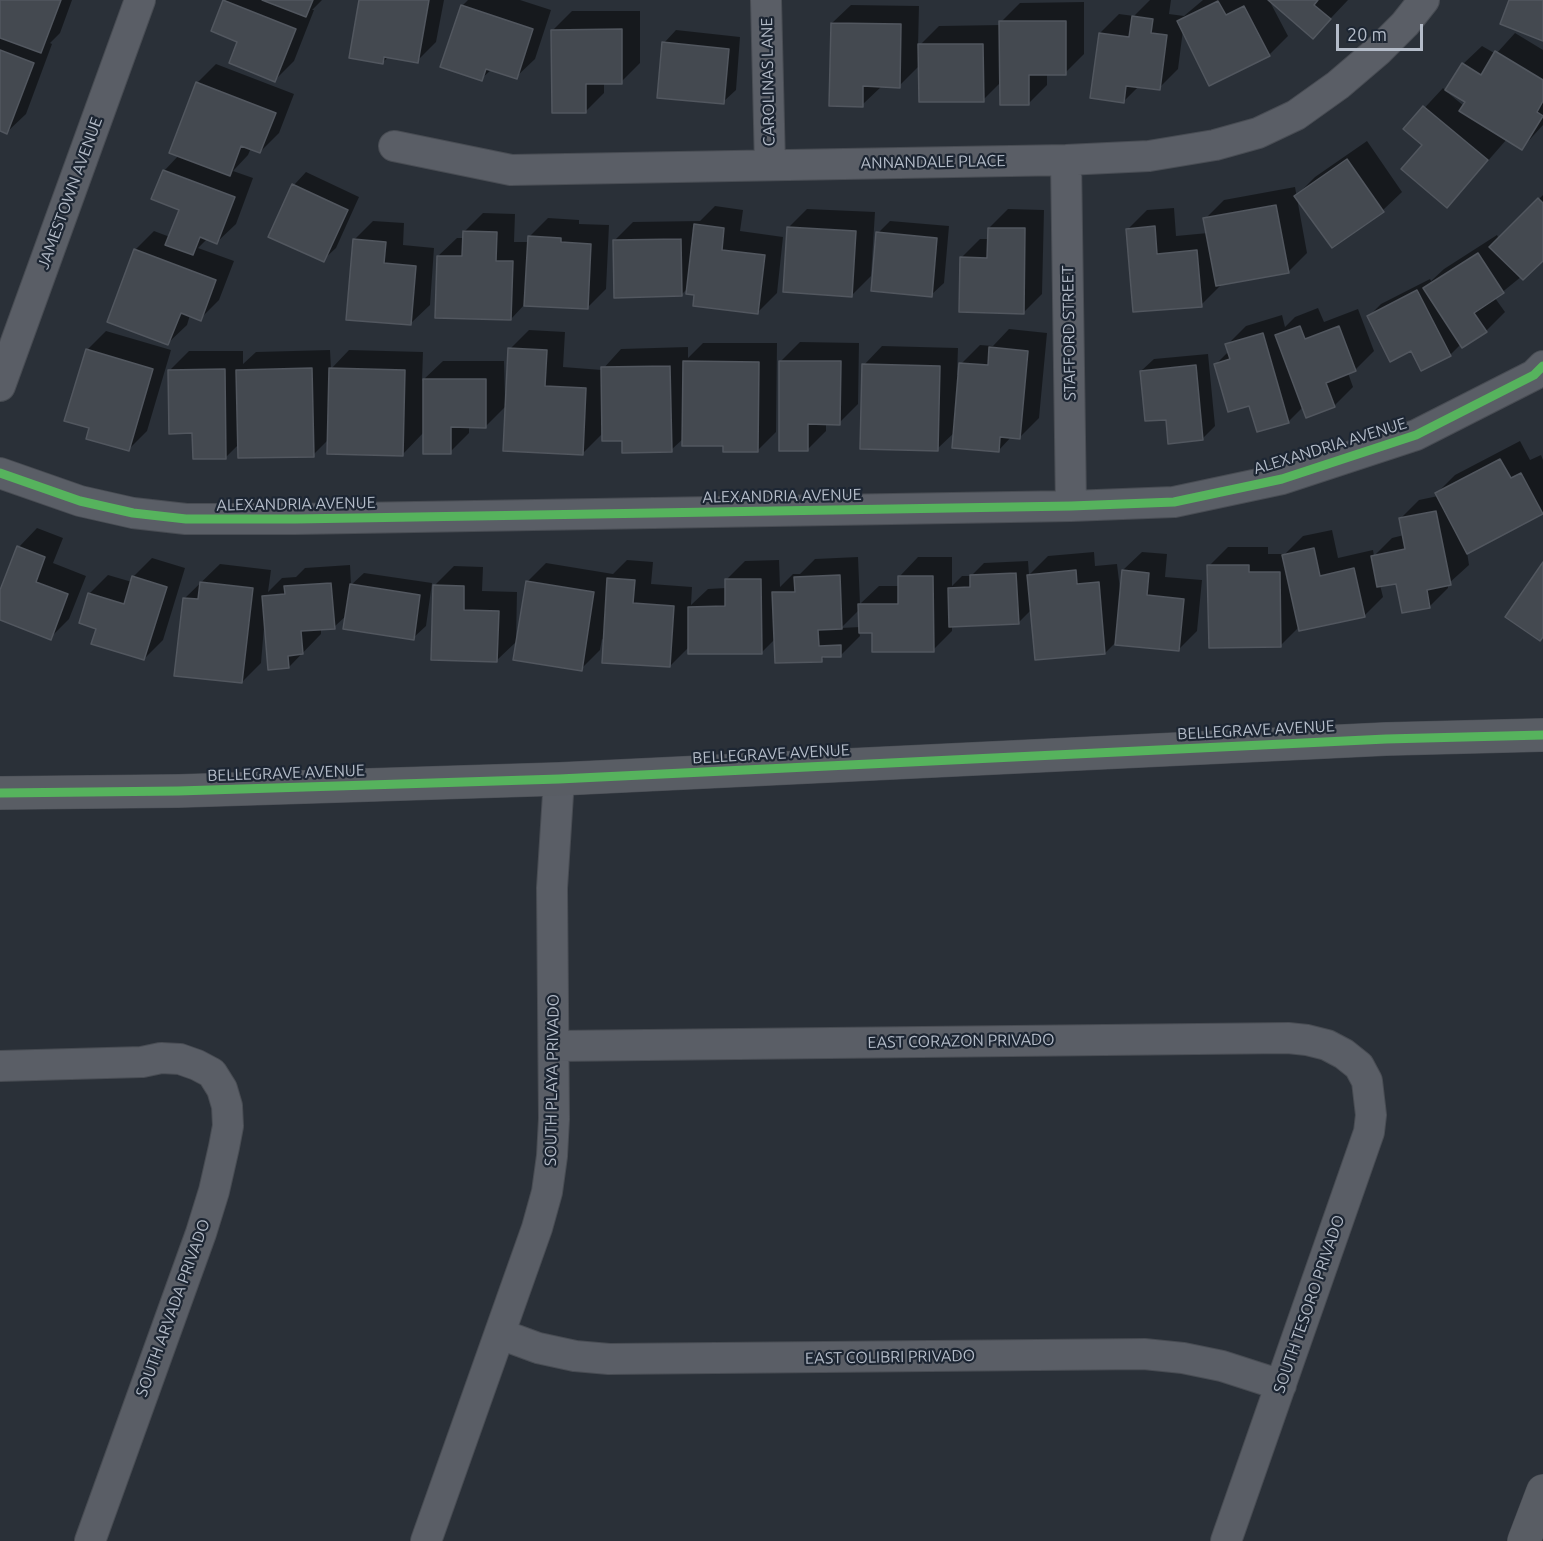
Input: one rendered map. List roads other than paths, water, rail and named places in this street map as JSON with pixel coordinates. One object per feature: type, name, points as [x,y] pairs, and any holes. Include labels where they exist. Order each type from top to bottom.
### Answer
[{"type":"main road","name":"BELLEGRAVE AVENUE","points":[[0,793],[178,791],[559,779],[1386,739],[1543,735]]},
{"type":"main road","points":[[1524,1541],[1543,1491]]},
{"type":"street","name":"JAMESTOWN AVENUE","points":[[0,386],[140,0]]},
{"type":"street","name":"CAROLINAS LANE","points":[[766,0],[770,165]]},
{"type":"street","name":"ANNANDALE PLACE","points":[[393,146],[511,170],[1066,160],[1149,156],[1215,145],[1258,133],[1296,115],[1338,85],[1380,50],[1424,0]]},
{"type":"street","name":"STAFFORD STREET","points":[[1066,160],[1071,506]]},
{"type":"street","name":"ALEXANDRIA AVENUE","points":[[0,473],[80,501],[133,513],[186,519],[1071,506],[1174,502],[1282,480],[1416,435],[1540,376]]},
{"type":"street","name":"SOUTH PLAYA PRIVADO","points":[[426,1541],[537,1228],[547,1192],[553,1138],[555,1046],[552,888],[559,779]]},
{"type":"street","name":"EAST CORAZON PRIVADO","points":[[555,1046],[1288,1038],[1327,1045],[1344,1054],[1359,1066]]},
{"type":"street","name":"SOUTH ARVADA PRIVADO","points":[[0,1066],[142,1062],[161,1058],[191,1062],[212,1073],[222,1089],[226,1107],[228,1126],[214,1191],[201,1233],[90,1541]]},
{"type":"street","name":"SOUTH TESORO PRIVADO","points":[[1226,1541],[1369,1132],[1371,1098],[1367,1081],[1359,1066]]},
{"type":"street","name":"EAST COLIBRI PRIVADO","points":[[500,1334],[538,1348],[574,1356],[609,1359],[1144,1354],[1183,1358],[1222,1366],[1281,1385]]}]
